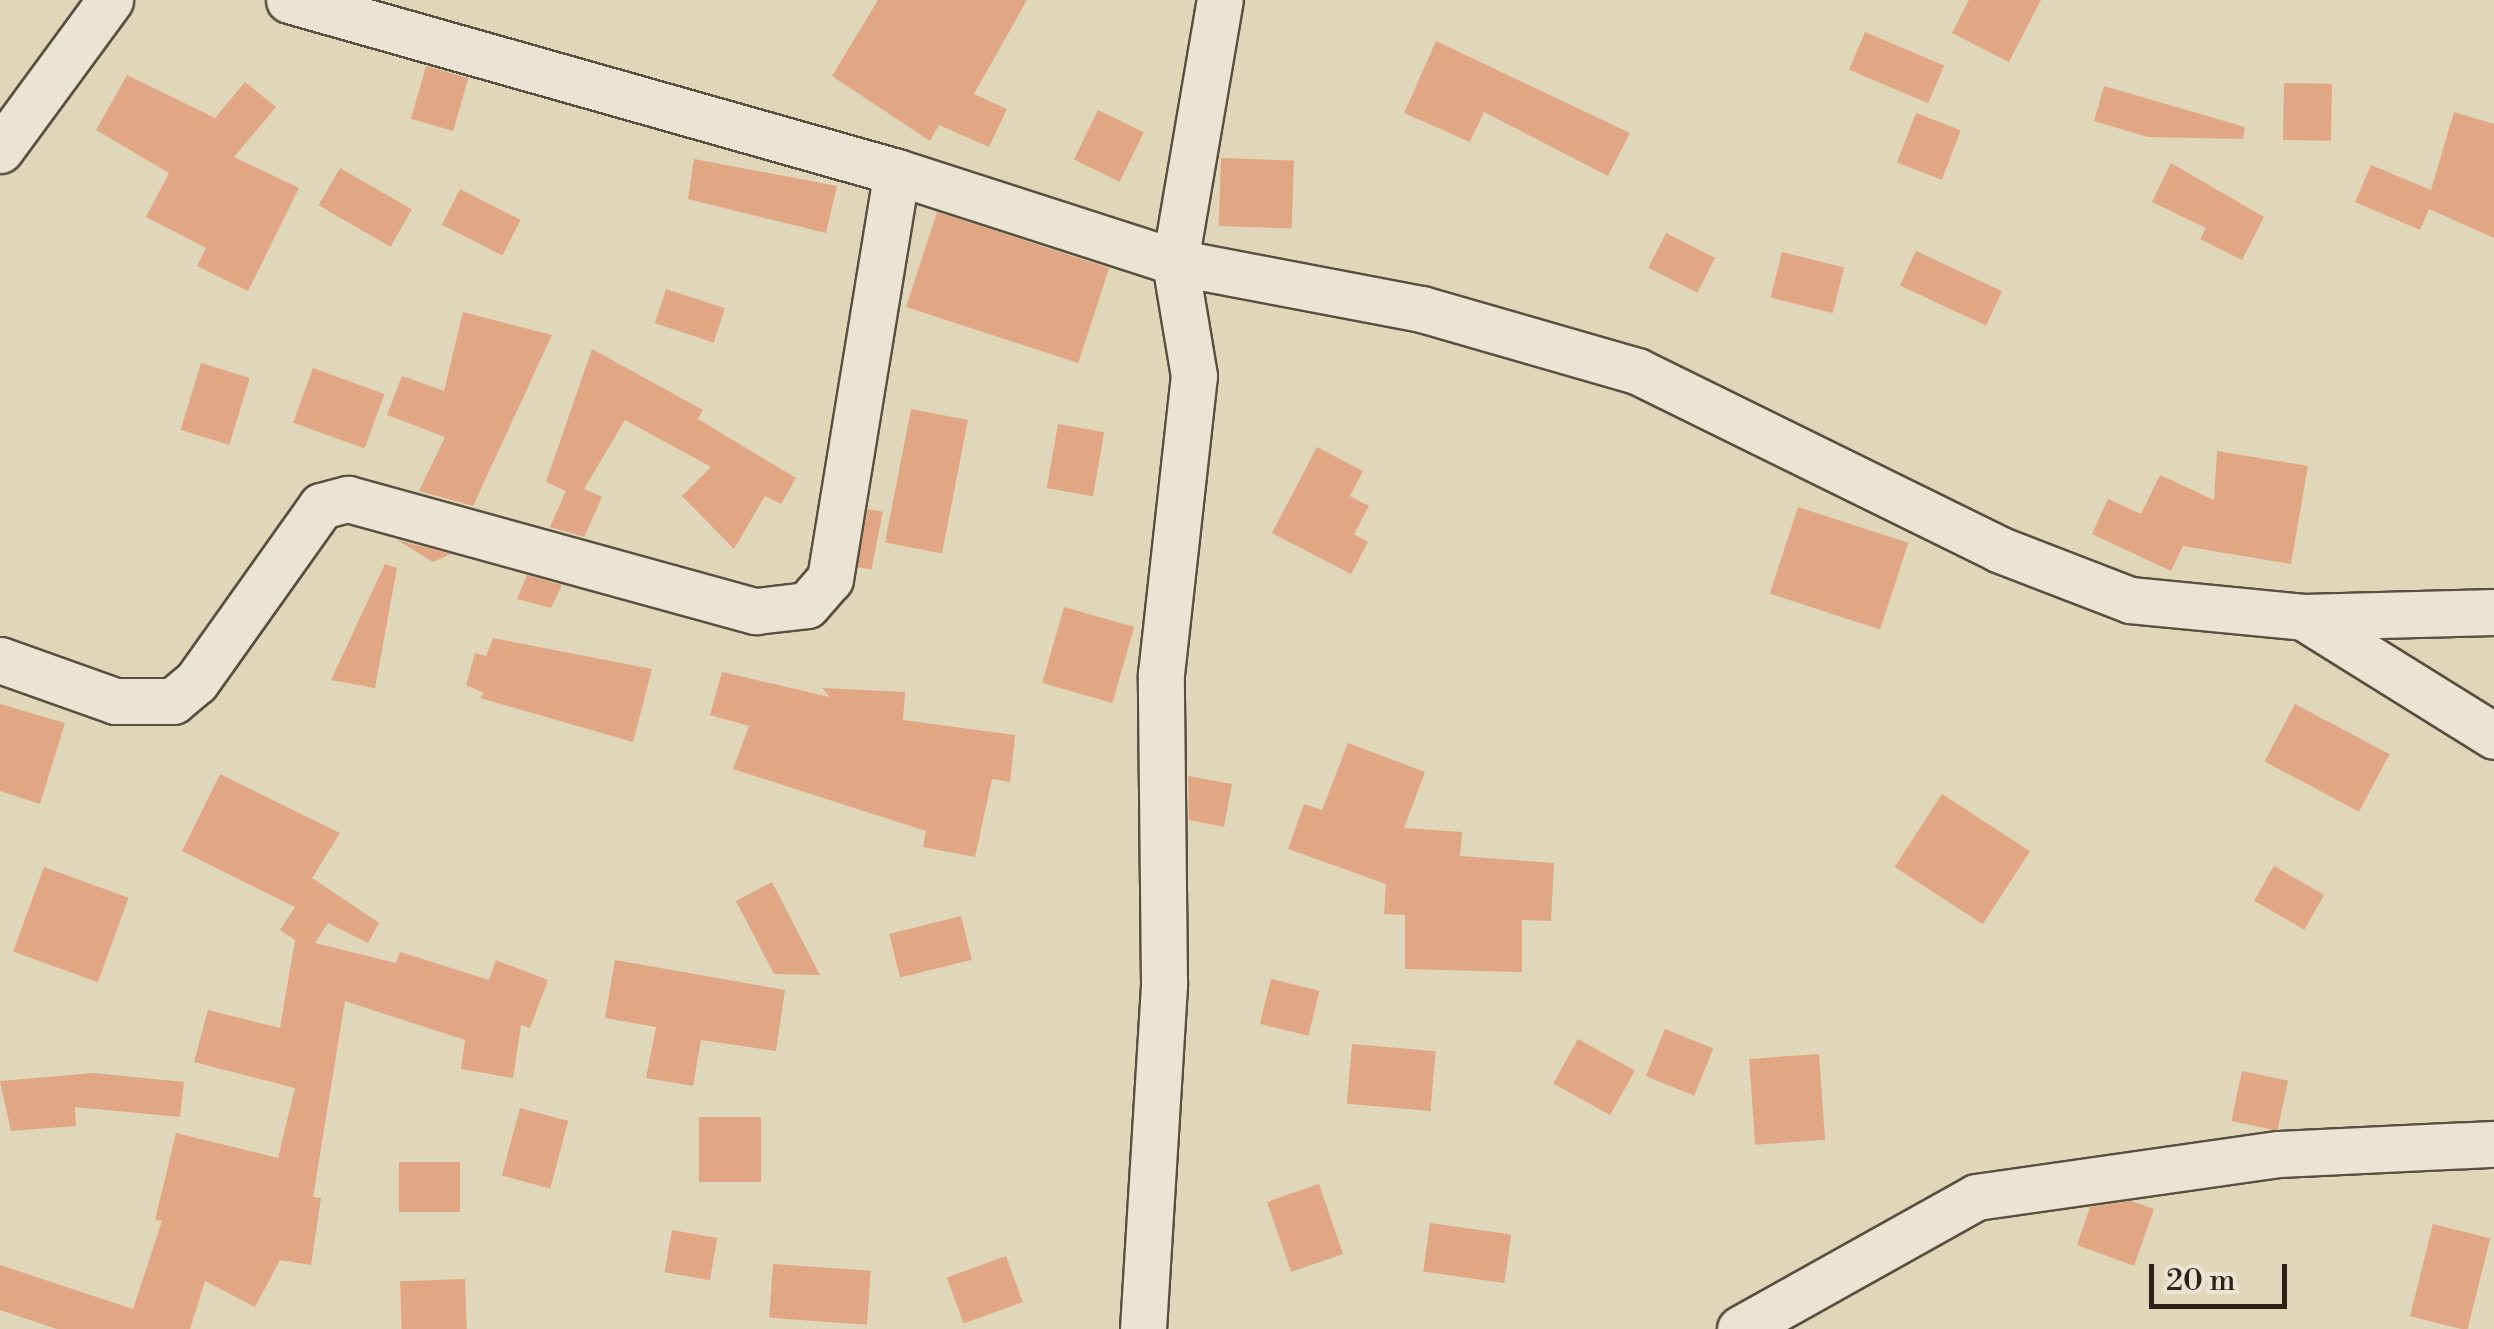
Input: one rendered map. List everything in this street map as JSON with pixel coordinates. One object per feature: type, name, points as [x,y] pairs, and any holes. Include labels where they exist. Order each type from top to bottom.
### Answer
[{"type":"street","points":[[7,129],[110,0]]},
{"type":"street","points":[[289,0],[897,172],[1175,262],[1422,310],[1636,371],[1998,549],[2130,600],[2303,617],[2494,612]]},
{"type":"street","points":[[1143,1329],[1164,983],[1161,674],[1194,376],[1175,262],[1220,0]]},
{"type":"street","points":[[0,660],[115,701],[173,701],[196,682],[291,540],[321,506],[348,499],[756,610],[807,606],[830,579],[897,172]]},
{"type":"street","points":[[2303,617],[2494,736]]},
{"type":"street","points":[[1740,1329],[1976,1197],[2278,1154],[2494,1144]]},
{"type":"building","points":[[878,0],[1027,0],[974,94],[1007,109],[989,147],[939,125],[930,141],[832,76]]},
{"type":"building","points":[[1969,0],[2041,0],[2009,62],[1952,33]]},
{"type":"building","points":[[1865,32],[1944,66],[1928,103],[1849,70]]},
{"type":"building","points":[[1436,41],[1630,133],[1608,176],[1484,112],[1470,142],[1404,113]]},
{"type":"building","points":[[426,66],[468,78],[453,131],[411,119]]},
{"type":"building","points":[[127,75],[215,118],[245,82],[276,107],[234,157],[299,188],[248,291],[197,266],[206,248],[146,217],[169,173],[96,130]]},
{"type":"building","points":[[2284,83],[2332,84],[2331,141],[2283,140]]},
{"type":"building","points":[[2104,86],[2245,127],[2243,139],[2148,137],[2094,121]]},
{"type":"building","points":[[1098,110],[1144,132],[1120,182],[1074,159]]},
{"type":"building","points":[[2454,112],[2494,124],[2494,238],[2429,209],[2420,230],[2355,202],[2371,165],[2431,190]]},
{"type":"building","points":[[1916,113],[1961,130],[1942,180],[1897,162]]},
{"type":"building","points":[[1221,158],[1294,161],[1292,229],[1219,226]]},
{"type":"building","points":[[694,159],[837,186],[826,233],[688,199]]},
{"type":"building","points":[[2171,163],[2264,217],[2242,260],[2200,239],[2206,228],[2152,202]]},
{"type":"building","points":[[340,168],[412,210],[390,247],[318,205]]},
{"type":"building","points":[[460,189],[521,220],[502,256],[442,225]]},
{"type":"building","points":[[937,212],[1109,268],[1078,363],[906,307]]},
{"type":"building","points":[[1666,233],[1715,258],[1697,293],[1648,268]]},
{"type":"building","points":[[1916,251],[2002,291],[1986,326],[1900,285]]},
{"type":"building","points":[[1782,252],[1844,267],[1833,313],[1771,298]]},
{"type":"building","points":[[666,289],[725,308],[714,342],[655,323]]},
{"type":"building","points":[[463,312],[552,335],[473,506],[419,491],[445,437],[387,415],[402,376],[444,391]]},
{"type":"building","points":[[592,349],[703,410],[698,419],[796,478],[781,504],[765,496],[734,549],[682,496],[711,467],[625,420],[584,489],[602,497],[584,537],[550,527],[566,491],[546,482]]},
{"type":"building","points":[[201,363],[250,378],[229,445],[181,430]]},
{"type":"building","points":[[313,368],[384,394],[365,448],[293,423]]},
{"type":"building","points":[[911,409],[968,420],[942,554],[885,543]]},
{"type":"building","points":[[1058,424],[1104,432],[1093,496],[1047,488]]},
{"type":"building","points":[[1317,447],[1363,471],[1350,496],[1369,506],[1354,534],[1368,542],[1351,574],[1272,533]]},
{"type":"building","points":[[2217,451],[2308,466],[2291,564],[2183,546],[2171,571],[2092,534],[2108,499],[2141,514],[2160,475],[2214,500]]},
{"type":"building","points":[[1798,507],[1908,543],[1880,629],[1770,594]]},
{"type":"building","points":[[868,509],[883,512],[871,570],[857,567]]},
{"type":"building","points":[[397,540],[451,554],[433,562]]},
{"type":"building","points":[[385,564],[397,568],[375,688],[331,680]]},
{"type":"building","points":[[527,575],[562,585],[551,608],[517,599]]},
{"type":"building","points":[[1064,607],[1134,627],[1112,703],[1042,683]]},
{"type":"building","points":[[493,638],[652,669],[633,742],[480,698],[484,693],[466,685],[475,653],[486,656]]},
{"type":"building","points":[[722,672],[830,697],[822,688],[905,692],[903,720],[1015,735],[1010,782],[992,779],[975,857],[923,847],[926,831],[733,769],[749,726],[710,715]]},
{"type":"building","points":[[0,704],[65,723],[40,804],[0,791]]},
{"type":"building","points":[[2295,704],[2389,754],[2359,812],[2264,761]]},
{"type":"building","points":[[1348,743],[1425,772],[1404,828],[1462,832],[1460,856],[1554,863],[1551,921],[1522,920],[1522,972],[1405,969],[1405,915],[1384,914],[1386,884],[1288,849],[1304,804],[1322,810]]},
{"type":"building","points":[[220,774],[340,833],[312,878],[379,923],[368,943],[328,923],[315,943],[396,963],[400,952],[489,980],[496,960],[548,980],[530,1028],[521,1025],[513,1078],[461,1069],[465,1040],[345,1001],[313,1197],[321,1198],[311,1265],[280,1260],[255,1307],[205,1281],[190,1329],[57,1329],[0,1310],[0,1265],[133,1309],[162,1221],[155,1220],[176,1133],[278,1158],[295,1088],[194,1062],[208,1010],[280,1028],[295,940],[280,930],[295,907],[182,851]]},
{"type":"building","points":[[1188,776],[1232,784],[1224,827],[1189,820]]},
{"type":"building","points":[[1942,794],[2030,851],[1983,924],[1895,867]]},
{"type":"building","points":[[2274,866],[2324,895],[2304,930],[2254,901]]},
{"type":"building","points":[[44,867],[129,898],[98,982],[13,952]]},
{"type":"building","points":[[772,882],[820,975],[774,974],[736,901]]},
{"type":"building","points":[[961,916],[972,960],[900,978],[889,934]]},
{"type":"building","points":[[615,960],[785,990],[776,1051],[701,1040],[693,1086],[646,1078],[656,1027],[605,1018]]},
{"type":"building","points":[[1271,979],[1320,991],[1308,1036],[1260,1024]]},
{"type":"building","points":[[1665,1029],[1713,1048],[1694,1096],[1646,1076]]},
{"type":"building","points":[[1578,1039],[1635,1071],[1610,1115],[1553,1084]]},
{"type":"building","points":[[1352,1044],[1436,1051],[1430,1111],[1347,1104]]},
{"type":"building","points":[[1819,1054],[1825,1140],[1755,1145],[1749,1059]]},
{"type":"building","points":[[2242,1071],[2288,1081],[2277,1131],[2231,1121]]},
{"type":"building","points":[[93,1073],[184,1082],[180,1117],[75,1107],[76,1126],[11,1131],[0,1081]]},
{"type":"building","points":[[520,1108],[568,1121],[550,1189],[502,1176]]},
{"type":"building","points":[[699,1117],[761,1117],[761,1182],[699,1182]]},
{"type":"building","points":[[399,1162],[460,1162],[460,1212],[399,1212]]},
{"type":"building","points":[[1319,1184],[1343,1254],[1291,1272],[1267,1202]]},
{"type":"building","points":[[2131,1201],[2154,1209],[2134,1266],[2077,1245],[2090,1207]]},
{"type":"building","points":[[1430,1223],[1511,1234],[1504,1283],[1423,1272]]},
{"type":"building","points":[[2433,1224],[2490,1238],[2468,1329],[2410,1316]]},
{"type":"building","points":[[672,1230],[717,1238],[710,1280],[665,1272]]},
{"type":"building","points":[[1006,1256],[1023,1302],[964,1324],[947,1278]]},
{"type":"building","points":[[773,1264],[871,1271],[867,1325],[769,1318]]},
{"type":"building","points":[[465,1279],[467,1329],[402,1329],[400,1281]]}]
